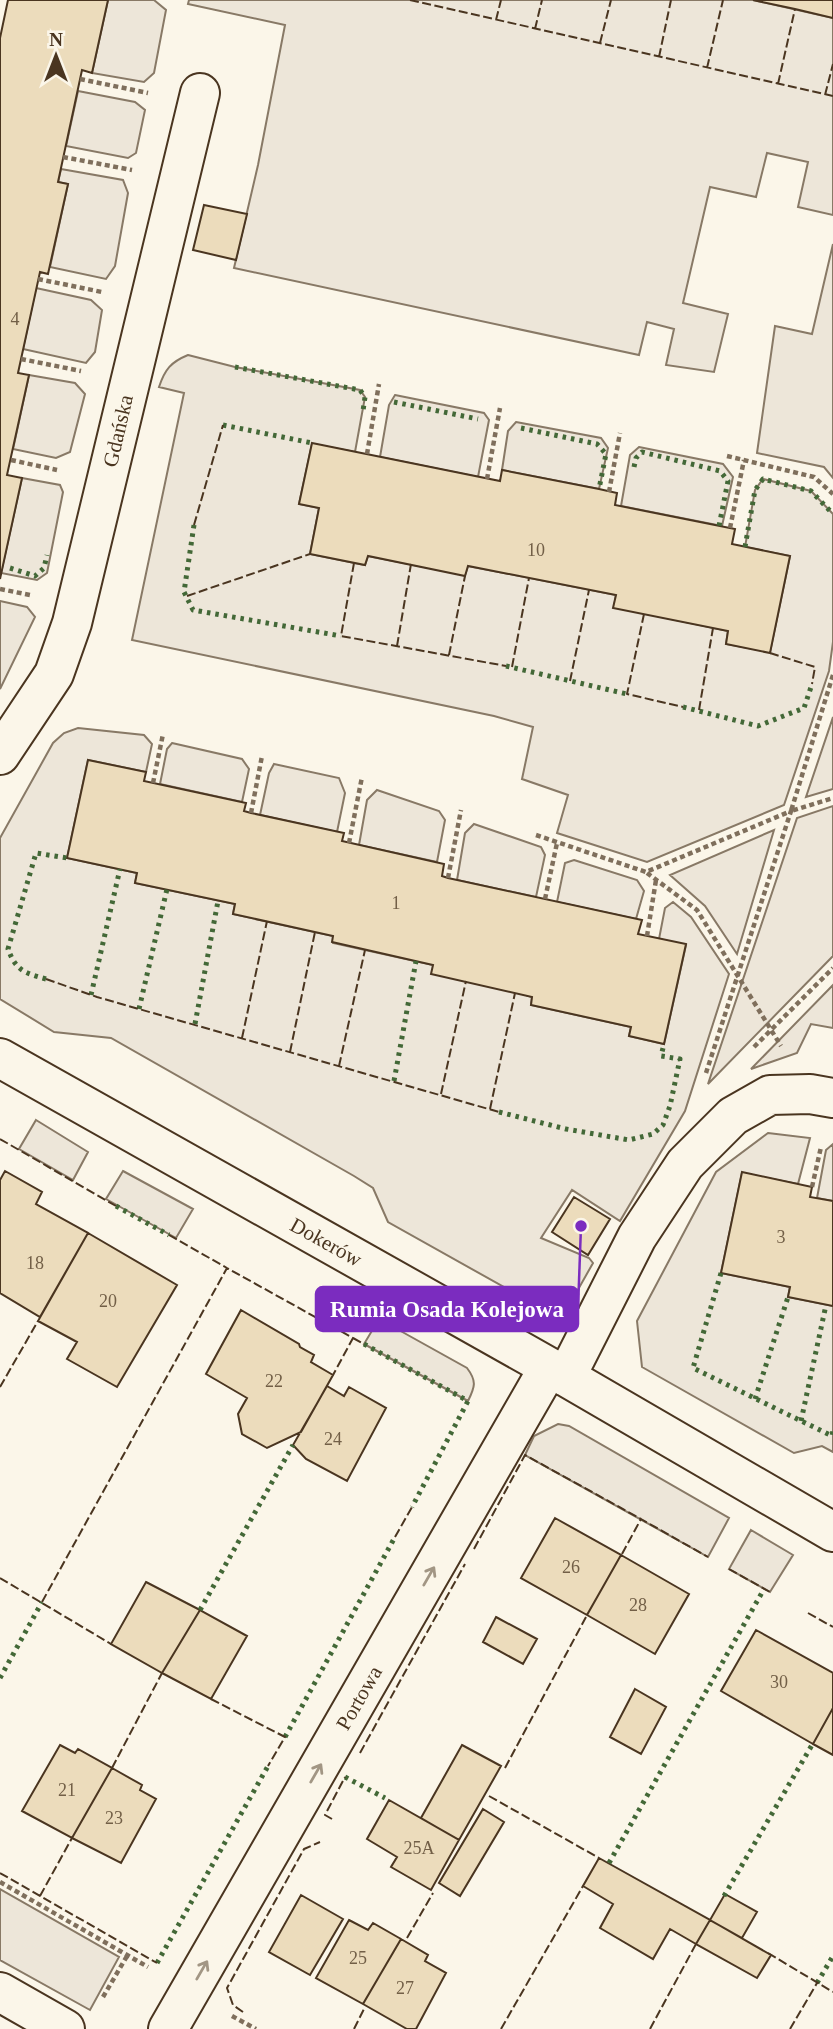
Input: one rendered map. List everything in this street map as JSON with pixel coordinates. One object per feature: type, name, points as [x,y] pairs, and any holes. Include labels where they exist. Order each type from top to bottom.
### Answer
[{"type":"street","name":"Gdańska","points":[[0,755],[54,674],[72,623],[200,93]]},
{"type":"street","name":"Dokerów","points":[[0,1058],[558,1372],[833,1532]]},
{"type":"street","name":"Portowa","points":[[168,2029],[637,1237],[685,1164],[733,1116],[770,1096],[810,1094],[833,1098]]},
{"type":"street","points":[[0,1992],[65,2029]]},
{"type":"path","points":[[80,79],[159,96]]},
{"type":"path","points":[[63,157],[143,173]]},
{"type":"path","points":[[38,279],[103,292]]},
{"type":"path","points":[[21,359],[86,372]]},
{"type":"path","points":[[366,454],[379,384]]},
{"type":"path","points":[[487,479],[500,408]]},
{"type":"path","points":[[609,492],[620,433]]},
{"type":"path","points":[[727,456],[814,477],[833,494]]},
{"type":"path","points":[[11,460],[65,472]]},
{"type":"path","points":[[730,528],[744,460]]},
{"type":"path","points":[[703,1083],[833,675]]},
{"type":"path","points":[[153,783],[163,734]]},
{"type":"path","points":[[251,813],[262,756]]},
{"type":"path","points":[[349,843],[362,777]]},
{"type":"path","points":[[646,872],[791,811],[833,798]]},
{"type":"path","points":[[448,878],[461,810]]},
{"type":"path","points":[[536,835],[646,872],[697,910],[783,1049]]},
{"type":"path","points":[[545,899],[556,843]]},
{"type":"path","points":[[647,936],[656,880]]},
{"type":"path","points":[[753,1048],[833,968]]},
{"type":"path","points":[[812,1187],[821,1146]]},
{"type":"path","points":[[0,1882],[149,1968]]},
{"type":"path","points":[[102,2000],[127,1956]]},
{"type":"shaded area","points":[[108,0],[154,0],[166,10],[154,73],[144,82],[92,73]]},
{"type":"shaded area","points":[[189,0],[753,0],[833,18],[833,215],[798,207],[808,162],[767,153],[756,197],[710,187],[683,303],[728,314],[714,372],[666,365],[674,329],[647,322],[639,355],[234,268],[258,165],[285,25],[188,4]]},
{"type":"shaded area","points":[[78,91],[135,102],[145,110],[136,153],[128,158],[66,146]]},
{"type":"shaded area","points":[[61,169],[123,180],[128,193],[115,266],[106,279],[50,267],[68,184],[58,182]]},
{"type":"shaded area","points":[[833,244],[833,478],[824,467],[757,453],[775,326],[812,334]]},
{"type":"shaded area","points":[[36,288],[91,300],[102,310],[95,352],[86,363],[23,349]]},
{"type":"shaded area","points":[[188,355],[235,367],[360,390],[365,397],[355,452],[312,444],[299,504],[319,508],[310,554],[365,565],[368,556],[465,575],[468,566],[616,595],[614,607],[728,631],[726,644],[770,652],[790,556],[745,547],[755,490],[763,479],[811,491],[833,514],[833,642],[829,671],[784,805],[647,862],[557,833],[568,795],[522,779],[533,727],[494,716],[132,640],[184,393],[159,387],[169,367]]},
{"type":"shaded area","points":[[29,375],[75,383],[85,394],[70,452],[56,458],[13,449]]},
{"type":"shaded area","points":[[395,395],[484,413],[489,420],[478,477],[380,457],[389,405]]},
{"type":"shaded area","points":[[516,422],[601,438],[608,448],[599,489],[502,470],[508,431]]},
{"type":"shaded area","points":[[639,447],[723,464],[733,477],[722,526],[621,506],[630,455]]},
{"type":"shaded area","points":[[22,478],[60,485],[63,492],[47,573],[37,580],[1,573]]},
{"type":"shaded area","points":[[0,601],[27,607],[35,617],[0,689]]},
{"type":"shaded area","points":[[833,717],[833,789],[806,797]]},
{"type":"shaded area","points":[[78,728],[144,735],[152,744],[146,772],[88,760],[67,858],[137,873],[135,883],[235,904],[233,914],[333,936],[333,943],[433,965],[532,997],[531,1005],[631,1027],[629,1036],[664,1044],[686,945],[659,939],[665,908],[673,902],[691,917],[729,974],[685,1111],[620,1221],[572,1190],[541,1238],[589,1258],[593,1263],[575,1295],[549,1302],[527,1300],[388,1222],[373,1188],[354,1176],[111,1038],[54,1032],[0,999],[0,838],[53,743],[64,733]]},
{"type":"shaded area","points":[[172,743],[242,759],[249,769],[242,802],[160,784],[167,749]]},
{"type":"shaded area","points":[[274,764],[339,778],[345,793],[337,832],[260,815],[269,773]]},
{"type":"shaded area","points":[[377,790],[439,811],[445,820],[437,862],[359,845],[367,800]]},
{"type":"shaded area","points":[[833,806],[833,956],[708,1084],[797,818]]},
{"type":"shaded area","points":[[474,824],[541,847],[545,855],[536,897],[457,880],[465,833]]},
{"type":"shaded area","points":[[774,830],[737,954],[705,906],[670,875]]},
{"type":"shaded area","points":[[574,860],[637,880],[644,891],[636,919],[557,902],[565,863]]},
{"type":"shaded area","points":[[833,985],[833,1028],[811,1024],[797,1053],[751,1069]]},
{"type":"shaded area","points":[[36,1120],[88,1152],[73,1180],[19,1149]]},
{"type":"shaded area","points":[[768,1133],[810,1138],[798,1184],[742,1173],[721,1273],[790,1287],[788,1297],[833,1306],[833,1452],[822,1446],[794,1453],[642,1367],[637,1321],[716,1172]]},
{"type":"shaded area","points":[[833,1144],[833,1201],[817,1198],[826,1150]]},
{"type":"shaded area","points":[[123,1171],[193,1209],[176,1238],[106,1199]]},
{"type":"shaded area","points":[[379,1319],[467,1368],[474,1384],[468,1401],[364,1344]]},
{"type":"shaded area","points":[[558,1424],[569,1426],[729,1518],[708,1557],[525,1455],[534,1436]]},
{"type":"shaded area","points":[[751,1530],[793,1555],[770,1592],[729,1569]]},
{"type":"shaded area","points":[[0,1889],[119,1957],[90,2010],[0,1960]]},
{"type":"building","points":[[8,0],[108,0],[92,73],[82,70],[58,182],[68,184],[48,274],[40,272],[18,373],[29,375],[7,475],[22,478],[0,579],[0,38]]},
{"type":"building","points":[[753,0],[833,0],[833,18],[795,9]]},
{"type":"building","points":[[204,205],[247,214],[236,260],[193,250]]},
{"type":"building","points":[[312,443],[500,481],[502,470],[599,489],[617,493],[615,505],[735,529],[732,544],[790,556],[770,653],[726,644],[728,631],[613,608],[616,595],[468,566],[465,576],[368,556],[365,565],[310,554],[319,508],[299,504]]},
{"type":"building","points":[[88,760],[146,772],[144,781],[246,803],[244,811],[251,813],[344,833],[342,841],[444,864],[442,876],[448,878],[642,920],[638,934],[686,944],[664,1044],[629,1036],[631,1027],[531,1005],[532,997],[431,974],[433,965],[332,942],[333,936],[233,914],[235,904],[135,883],[137,873],[67,858]]},
{"type":"building","points":[[5,1171],[42,1192],[36,1204],[88,1233],[40,1317],[0,1293],[0,1180]]},
{"type":"building","points":[[742,1172],[812,1187],[810,1197],[833,1201],[833,1306],[788,1297],[790,1287],[721,1273]]},
{"type":"building","points":[[574,1197],[610,1219],[588,1255],[552,1232]]},
{"type":"building","points":[[88,1233],[177,1285],[117,1387],[67,1359],[77,1342],[38,1321]]},
{"type":"building","points":[[241,1310],[299,1344],[314,1355],[311,1362],[333,1375],[301,1432],[267,1448],[242,1434],[238,1414],[247,1398],[206,1374]]},
{"type":"building","points":[[327,1386],[344,1396],[349,1387],[386,1408],[347,1481],[306,1459],[293,1445]]},
{"type":"building","points":[[555,1518],[621,1555],[587,1615],[521,1578]]},
{"type":"building","points":[[621,1555],[689,1594],[655,1654],[587,1615]]},
{"type":"building","points":[[146,1582],[200,1610],[162,1673],[111,1644]]},
{"type":"building","points":[[200,1610],[247,1636],[211,1699],[162,1673]]},
{"type":"building","points":[[496,1617],[537,1639],[523,1664],[483,1642]]},
{"type":"building","points":[[756,1630],[833,1673],[833,1708],[813,1744],[721,1691]]},
{"type":"building","points":[[635,1689],[666,1707],[641,1754],[610,1737]]},
{"type":"building","points":[[833,1708],[833,1755],[813,1744]]},
{"type":"building","points":[[60,1745],[75,1753],[78,1749],[112,1768],[72,1838],[22,1811]]},
{"type":"building","points":[[462,1745],[501,1766],[459,1840],[421,1818]]},
{"type":"building","points":[[112,1768],[142,1785],[140,1790],[156,1799],[121,1863],[72,1838]]},
{"type":"building","points":[[389,1800],[459,1840],[431,1890],[391,1867],[397,1857],[367,1839]]},
{"type":"building","points":[[483,1809],[504,1822],[460,1896],[439,1883]]},
{"type":"building","points":[[599,1858],[710,1920],[696,1944],[670,1929],[653,1959],[600,1928],[613,1904],[583,1886]]},
{"type":"building","points":[[725,1894],[757,1912],[742,1938],[710,1920]]},
{"type":"building","points":[[301,1895],[343,1919],[310,1975],[269,1952]]},
{"type":"building","points":[[349,1920],[368,1930],[373,1923],[401,1939],[363,2004],[316,1978]]},
{"type":"building","points":[[710,1920],[771,1955],[757,1978],[696,1944]]},
{"type":"building","points":[[401,1939],[428,1955],[425,1961],[446,1973],[416,2029],[407,2029],[363,2004]]},
{"type":"hedge","points":[[235,367],[360,390],[365,397],[363,411]]},
{"type":"hedge","points":[[394,402],[478,419]]},
{"type":"hedge","points":[[223,425],[312,443]]},
{"type":"hedge","points":[[521,428],[597,444],[606,454],[599,489]]},
{"type":"hedge","points":[[634,467],[636,458],[642,452],[720,471],[728,481],[719,526]]},
{"type":"hedge","points":[[745,547],[755,490],[763,479],[811,491],[833,514]]},
{"type":"hedge","points":[[194,525],[184,592],[193,610],[341,636]]},
{"type":"hedge","points":[[10,568],[35,576],[44,568],[47,555]]},
{"type":"hedge","points":[[506,666],[627,694]]},
{"type":"hedge","points":[[683,707],[758,726],[804,708],[812,684]]},
{"type":"hedge","points":[[46,979],[18,967],[8,949],[36,853],[67,858]]},
{"type":"hedge","points":[[91,995],[120,869]]},
{"type":"hedge","points":[[139,1009],[167,889]]},
{"type":"hedge","points":[[195,1024],[218,901]]},
{"type":"hedge","points":[[394,1081],[416,961]]},
{"type":"hedge","points":[[499,1112],[566,1129],[629,1140],[653,1134],[663,1125],[670,1106],[680,1059],[661,1056],[664,1044]]},
{"type":"hedge","points":[[116,1206],[169,1235]]},
{"type":"hedge","points":[[721,1273],[693,1368],[832,1436],[833,1430]]},
{"type":"hedge","points":[[755,1399],[788,1297]]},
{"type":"hedge","points":[[801,1421],[826,1305]]},
{"type":"hedge","points":[[364,1344],[468,1401],[412,1507]]},
{"type":"hedge","points":[[200,1610],[293,1445]]},
{"type":"hedge","points":[[285,1737],[395,1537]]},
{"type":"hedge","points":[[609,1863],[764,1589]]},
{"type":"hedge","points":[[0,1678],[42,1602]]},
{"type":"hedge","points":[[724,1896],[812,1745]]},
{"type":"hedge","points":[[157,1963],[268,1766]]},
{"type":"hedge","points":[[345,1777],[385,1798]]},
{"type":"hedge","points":[[817,1983],[833,1956]]},
{"type":"fence","points":[[410,0],[833,96]]},
{"type":"fence","points":[[496,20],[501,0]]},
{"type":"fence","points":[[535,29],[542,0]]},
{"type":"fence","points":[[600,43],[611,0]]},
{"type":"fence","points":[[659,57],[671,0]]},
{"type":"fence","points":[[707,68],[723,0]]},
{"type":"fence","points":[[778,84],[795,9]]},
{"type":"fence","points":[[825,95],[833,64]]},
{"type":"fence","points":[[194,525],[223,425]]},
{"type":"fence","points":[[187,596],[310,554]]},
{"type":"fence","points":[[354,563],[341,636],[506,666]]},
{"type":"fence","points":[[397,646],[411,564]]},
{"type":"fence","points":[[449,655],[465,576]]},
{"type":"fence","points":[[512,667],[529,578]]},
{"type":"fence","points":[[570,681],[589,590]]},
{"type":"fence","points":[[644,614],[627,694],[683,707]]},
{"type":"fence","points":[[699,710],[713,628]]},
{"type":"fence","points":[[770,653],[815,667],[812,684]]},
{"type":"fence","points":[[242,1038],[267,921]]},
{"type":"fence","points":[[290,1052],[315,932]]},
{"type":"fence","points":[[339,1066],[365,950]]},
{"type":"fence","points":[[46,979],[97,997],[499,1112]]},
{"type":"fence","points":[[441,1094],[466,981]]},
{"type":"fence","points":[[490,1109],[515,993]]},
{"type":"fence","points":[[0,1139],[116,1206]]},
{"type":"fence","points":[[169,1235],[227,1268]]},
{"type":"fence","points":[[42,1602],[227,1268],[353,1338],[333,1375]]},
{"type":"fence","points":[[0,1387],[38,1321]]},
{"type":"fence","points":[[353,1338],[364,1344]]},
{"type":"fence","points":[[474,1549],[525,1455],[641,1519]]},
{"type":"fence","points":[[395,1537],[412,1507]]},
{"type":"fence","points":[[622,1554],[641,1519],[708,1557]]},
{"type":"fence","points":[[360,1753],[465,1564]]},
{"type":"fence","points":[[729,1569],[770,1592]]},
{"type":"fence","points":[[0,1578],[111,1644]]},
{"type":"fence","points":[[808,1613],[833,1627]]},
{"type":"fence","points":[[505,1768],[586,1617]]},
{"type":"fence","points":[[112,1768],[162,1673]]},
{"type":"fence","points":[[211,1699],[285,1737],[268,1766]]},
{"type":"fence","points":[[332,1819],[325,1815],[345,1777]]},
{"type":"fence","points":[[489,1796],[599,1858]]},
{"type":"fence","points":[[40,1896],[72,1838]]},
{"type":"fence","points":[[243,2012],[233,2005],[227,1988],[304,1849],[320,1842]]},
{"type":"fence","points":[[0,1873],[157,1963]]},
{"type":"fence","points":[[501,2029],[583,1886]]},
{"type":"fence","points":[[407,1938],[433,1893]]},
{"type":"fence","points":[[650,2029],[696,1944]]},
{"type":"fence","points":[[768,1953],[833,1992]]},
{"type":"fence","points":[[790,2029],[817,1983]]},
{"type":"fence","points":[[354,2029],[364,2009]]},
{"type":"place","name":"Rumia Osada Kolejowa","points":[[581,1226]]}]
